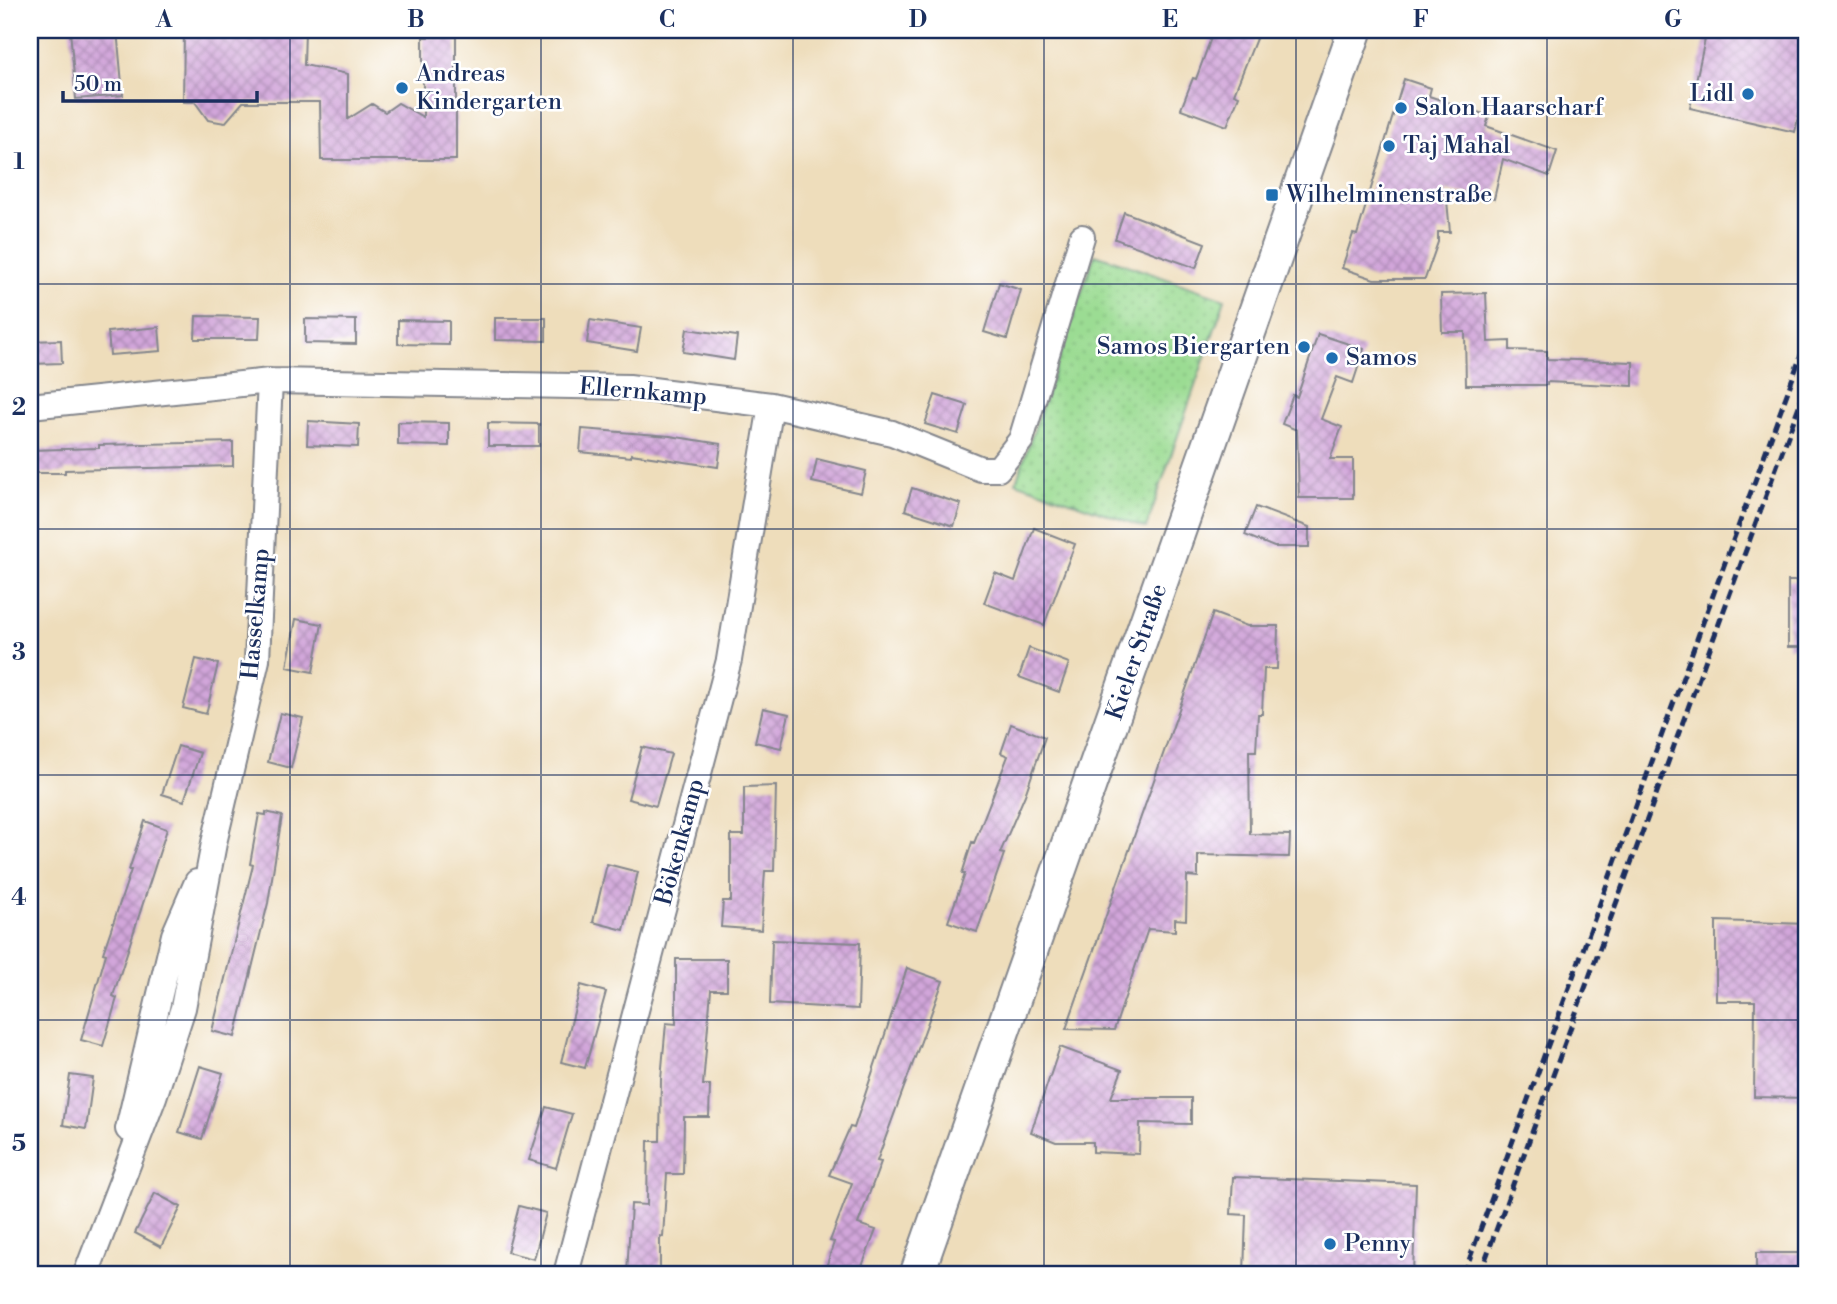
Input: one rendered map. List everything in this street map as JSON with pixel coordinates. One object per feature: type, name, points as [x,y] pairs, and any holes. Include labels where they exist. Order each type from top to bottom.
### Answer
[{"type":"main road","name":"Kieler Straße","points":[[918,1274],[1355,30]]},
{"type":"street","name":"Ellernkamp","points":[[30,406],[270,381],[629,387],[771,405],[892,433],[981,469],[998,469],[1021,440],[1082,237]]},
{"type":"street","name":"Hasselkamp","points":[[86,1274],[154,1097],[183,1008],[214,843],[257,660],[270,381]]},
{"type":"street","name":"Bökenkamp","points":[[566,1274],[729,660],[771,405]]},
{"type":"green space","points":[[1095,254],[1225,299],[1146,528],[1016,482]]},
{"type":"building","points":[[70,30],[117,30],[123,95],[76,99]]},
{"type":"building","points":[[184,30],[305,30],[304,65],[348,74],[348,119],[372,104],[385,112],[398,103],[423,117],[423,37],[456,37],[456,160],[321,160],[320,102],[243,102],[225,123],[208,120],[195,102],[183,102]]},
{"type":"building","points":[[1214,30],[1239,30],[1257,36],[1234,94],[1239,96],[1227,126],[1181,109],[1193,78],[1196,79]]},
{"type":"building","name":"Lidl","points":[[1707,30],[1807,30],[1807,79],[1795,132],[1690,108]]},
{"type":"building","points":[[1404,79],[1431,88],[1429,96],[1489,116],[1486,126],[1557,151],[1549,176],[1503,159],[1494,199],[1446,190],[1450,232],[1438,232],[1438,242],[1425,279],[1374,279],[1342,268],[1353,234],[1357,235]]},
{"type":"building","points":[[1124,212],[1205,243],[1196,268],[1115,239]]},
{"type":"building","points":[[999,283],[1021,290],[1007,339],[984,332]]},
{"type":"building","points":[[1486,293],[1488,342],[1510,341],[1510,350],[1547,351],[1547,359],[1633,362],[1633,386],[1547,382],[1547,385],[1466,385],[1465,332],[1442,332],[1441,294]]},
{"type":"building","points":[[196,316],[260,317],[259,339],[195,339]]},
{"type":"building","points":[[495,318],[546,318],[546,341],[495,340]]},
{"type":"building","points":[[305,319],[356,320],[356,344],[305,343]]},
{"type":"building","points":[[398,320],[449,321],[449,345],[398,344]]},
{"type":"building","points":[[590,320],[641,328],[637,351],[587,343]]},
{"type":"building","points":[[159,327],[161,351],[110,355],[108,332]]},
{"type":"building","points":[[687,329],[737,336],[734,360],[683,352]]},
{"type":"building","points":[[1318,334],[1364,349],[1353,383],[1337,377],[1321,419],[1342,427],[1330,459],[1353,459],[1353,498],[1299,498],[1297,430],[1282,424],[1293,395],[1297,397]]},
{"type":"building","points":[[61,340],[62,363],[30,364],[30,341]]},
{"type":"building","points":[[935,395],[967,405],[958,434],[925,424]]},
{"type":"building","points":[[308,421],[359,424],[358,447],[307,445]]},
{"type":"building","points":[[398,422],[449,423],[449,446],[398,445]]},
{"type":"building","points":[[488,423],[539,424],[539,446],[488,446]]},
{"type":"building","points":[[582,429],[670,436],[721,444],[718,467],[631,454],[631,457],[580,452]]},
{"type":"building","points":[[233,442],[233,466],[30,473],[30,450],[99,448],[99,445]]},
{"type":"building","points":[[817,459],[866,471],[861,493],[812,482]]},
{"type":"building","points":[[912,488],[961,504],[954,526],[905,510]]},
{"type":"building","points":[[1256,507],[1309,527],[1309,547],[1274,547],[1245,535]]},
{"type":"building","points":[[1034,528],[1075,544],[1044,625],[984,603],[995,573],[1015,581]]},
{"type":"building","points":[[1788,581],[1807,581],[1807,647],[1788,647]]},
{"type":"building","points":[[1213,613],[1247,626],[1278,626],[1277,669],[1264,669],[1262,714],[1258,714],[1256,751],[1249,751],[1250,834],[1290,835],[1289,857],[1198,855],[1198,877],[1187,876],[1186,920],[1175,919],[1175,931],[1148,929],[1114,1030],[1066,1029]]},
{"type":"building","points":[[296,619],[322,624],[313,672],[287,667]]},
{"type":"building","points":[[1029,648],[1069,663],[1059,692],[1019,677]]},
{"type":"building","points":[[196,659],[218,664],[206,714],[183,708]]},
{"type":"building","points":[[763,708],[789,714],[781,748],[755,742]]},
{"type":"building","points":[[280,713],[303,718],[291,768],[268,762]]},
{"type":"building","points":[[1011,724],[1045,737],[1025,795],[1000,853],[1004,854],[977,932],[948,922],[965,874],[962,874],[972,842],[974,843],[1008,756],[1001,753]]},
{"type":"building","points":[[178,746],[200,753],[184,801],[162,794]]},
{"type":"building","points":[[642,747],[671,754],[656,806],[628,799]]},
{"type":"building","points":[[776,786],[774,871],[765,871],[761,930],[721,927],[723,901],[731,901],[731,835],[744,835],[744,787]]},
{"type":"building","points":[[266,812],[282,816],[268,903],[235,1037],[212,1031],[253,865],[250,864],[259,814],[266,815]]},
{"type":"building","points":[[145,821],[167,829],[113,996],[117,998],[103,1046],[81,1040],[106,954],[103,953]]},
{"type":"building","points":[[607,864],[638,872],[624,930],[593,922]]},
{"type":"building","points":[[1716,921],[1807,924],[1807,1098],[1754,1097],[1755,1001],[1716,1001]]},
{"type":"building","points":[[772,940],[860,943],[858,1009],[770,1004]]},
{"type":"building","points":[[676,959],[727,959],[727,990],[711,990],[703,1085],[710,1085],[709,1117],[684,1117],[683,1174],[667,1174],[663,1237],[660,1236],[660,1274],[627,1274],[631,1204],[647,1205],[648,1141],[660,1141],[661,1079],[666,1023],[676,1024]]},
{"type":"building","points":[[907,968],[943,981],[877,1161],[881,1162],[858,1224],[876,1230],[859,1274],[824,1274],[834,1242],[830,1241],[852,1183],[829,1175],[850,1127],[854,1128]]},
{"type":"building","points":[[581,985],[606,992],[585,1068],[561,1062]]},
{"type":"building","points":[[1060,1047],[1122,1070],[1111,1098],[1191,1098],[1191,1124],[1140,1123],[1139,1154],[1093,1152],[1093,1142],[1056,1142],[1031,1132]]},
{"type":"building","points":[[200,1066],[223,1073],[202,1139],[179,1132]]},
{"type":"building","points":[[70,1075],[93,1078],[86,1129],[63,1125]]},
{"type":"building","points":[[546,1107],[572,1114],[556,1168],[529,1160]]},
{"type":"building","name":"Penny","points":[[1233,1177],[1416,1184],[1413,1274],[1244,1274],[1246,1215],[1231,1214]]},
{"type":"building","points":[[155,1193],[181,1207],[161,1247],[135,1233]]},
{"type":"building","points":[[519,1206],[546,1213],[534,1259],[507,1252]]},
{"type":"building","points":[[1756,1253],[1807,1253],[1807,1274],[1756,1274]]},
{"type":"railway","points":[[1464,1274],[1807,339]]},
{"type":"railway","points":[[1480,1274],[1807,384]]},
{"type":"place","name":"Andreas Kindergarten","points":[[402,88]]},
{"type":"place","name":"Lidl","points":[[1748,94]]},
{"type":"place","name":"Salon Haarscharf","points":[[1401,108]]},
{"type":"place","name":"Taj Mahal","points":[[1389,146]]},
{"type":"place","name":"Wilhelminenstraße","points":[[1272,195]]},
{"type":"place","name":"Samos Biergarten","points":[[1304,347]]},
{"type":"place","name":"Samos","points":[[1332,358]]},
{"type":"place","name":"Penny","points":[[1330,1244]]}]
